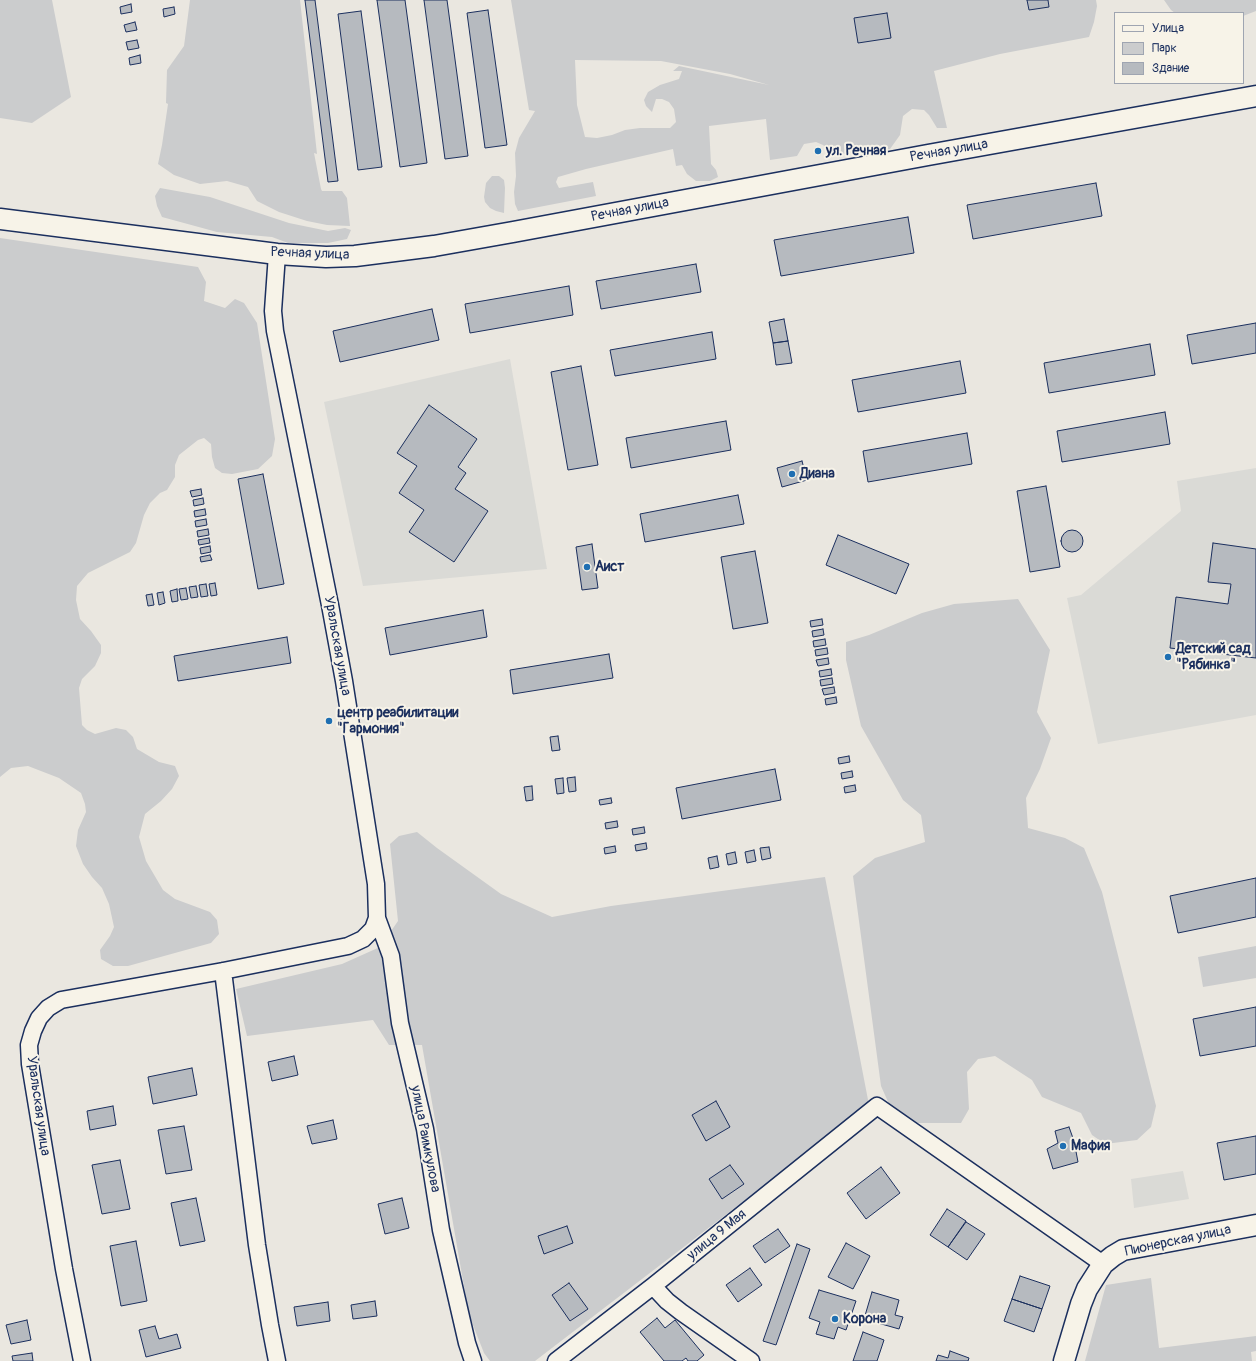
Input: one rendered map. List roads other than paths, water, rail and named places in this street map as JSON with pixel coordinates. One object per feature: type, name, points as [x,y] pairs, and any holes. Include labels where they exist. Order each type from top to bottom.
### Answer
[{"type":"street","name":"Речная улица","points":[[0,219],[277,254],[326,257],[388,252],[434,246],[1256,96]]},
{"type":"street","name":"Уральская улица","points":[[82,1361],[64,1269],[30,1064],[29,1046],[33,1031],[39,1018],[48,1008],[61,1000],[223,971],[348,946],[363,939],[373,929],[377,918],[376,884],[344,681],[275,331],[273,304],[277,254]]},
{"type":"street","name":"улица Раимкулова","points":[[377,918],[391,956],[400,1023],[425,1129],[440,1230],[473,1361]]},
{"type":"street","points":[[223,971],[257,1245],[277,1361]]},
{"type":"street","name":"улица 9 Мая","points":[[556,1361],[654,1286],[877,1106],[1103,1264]]},
{"type":"street","name":"Пионерская улица","points":[[1103,1264],[1123,1250],[1256,1225]]},
{"type":"street","points":[[1064,1361],[1087,1289],[1103,1264]]},
{"type":"street","points":[[654,1286],[667,1301],[681,1312],[751,1361]]},
{"type":"place","name":"ул. Речная","points":[[818,151]]},
{"type":"place","name":"Диана","points":[[792,474]]},
{"type":"place","name":"Аист","points":[[587,567]]},
{"type":"place","name":"Детский сад \"Рябинка\"","points":[[1168,657]]},
{"type":"place","name":"центр реабилитации \"Гармония\"","points":[[329,721]]},
{"type":"place","name":"Мафия","points":[[1063,1146]]},
{"type":"place","name":"Корона","points":[[835,1319]]}]
